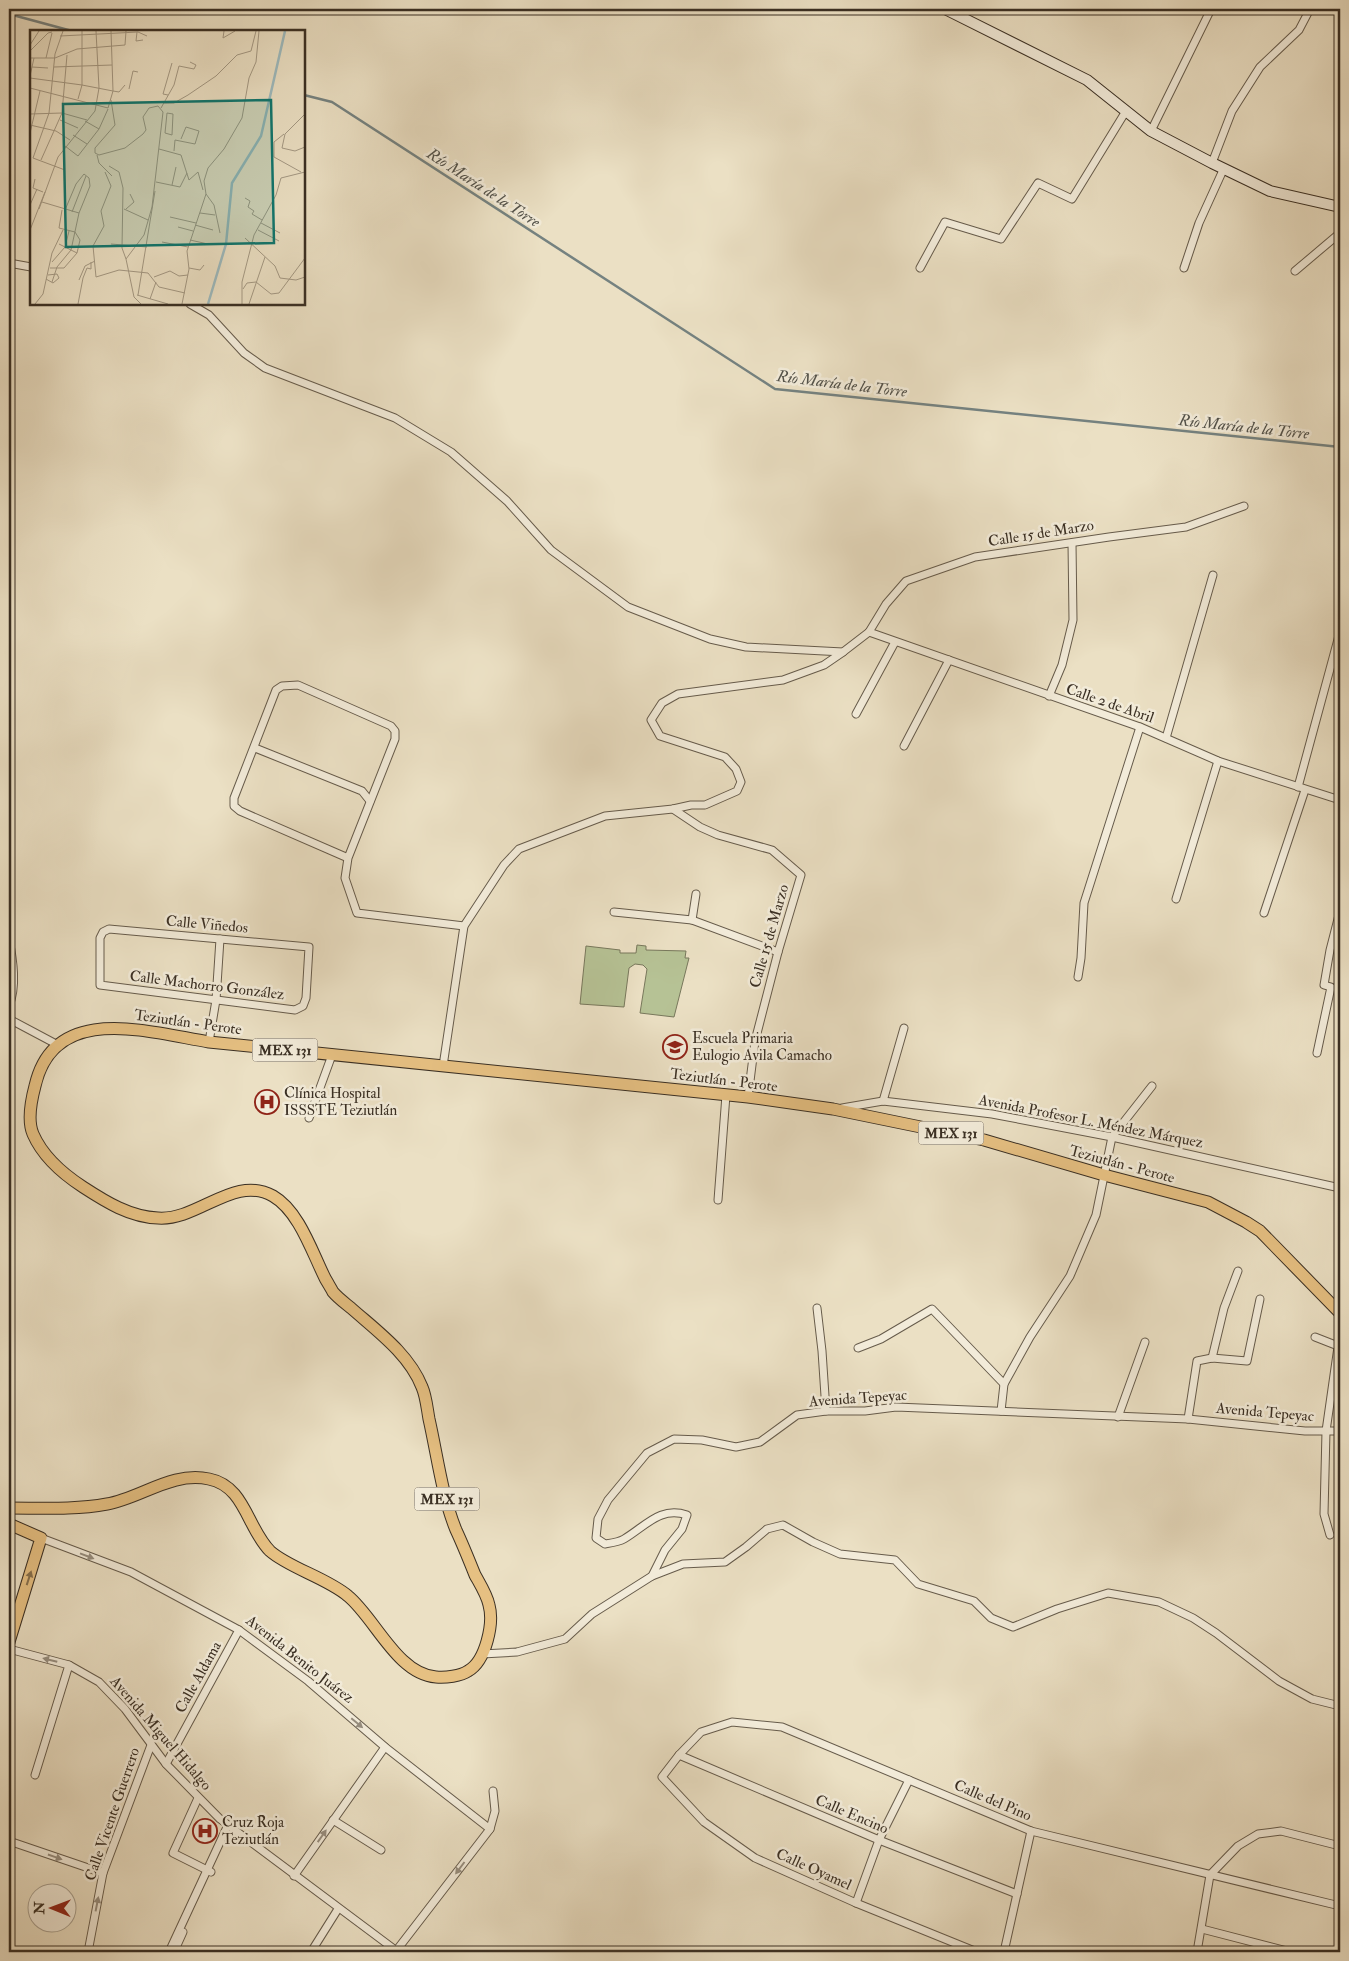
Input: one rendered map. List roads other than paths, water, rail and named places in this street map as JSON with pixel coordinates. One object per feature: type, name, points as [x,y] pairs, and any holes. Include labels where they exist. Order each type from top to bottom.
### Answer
[{"type":"main road","points":[[946,9],[1087,80],[1151,131],[1212,163],[1270,190],[1340,208]]},
{"type":"main road","name":"Teziutlán - Perote","points":[[58,1045],[75,1034],[94,1028],[122,1028],[209,1042],[748,1097],[833,1109],[984,1140],[1104,1175],[1208,1202],[1246,1222],[1276,1247],[1340,1313]]},
{"type":"main road","name":"MEX 131","points":[[9,1508],[76,1508],[110,1504],[174,1480],[191,1478],[210,1479],[226,1486],[244,1506],[258,1536],[272,1553],[349,1596],[403,1660],[420,1672],[435,1678],[470,1671],[482,1654],[491,1630],[490,1605],[453,1521],[422,1386],[401,1353],[332,1292],[294,1214],[276,1198],[255,1188],[241,1191],[184,1214],[162,1219],[136,1215],[105,1201],[66,1176],[48,1157],[31,1132],[30,1107],[39,1070],[58,1045]]},
{"type":"main road","name":"Avenida Benito Juárez","points":[[9,1524],[41,1538]]},
{"type":"main road","points":[[9,1642],[41,1538]]},
{"type":"street","points":[[1151,131],[1211,9]]},
{"type":"street","points":[[1212,163],[1232,111],[1260,66],[1299,30],[1310,9]]},
{"type":"street","points":[[920,268],[945,222],[1001,239],[1038,183],[1072,199],[1126,111]]},
{"type":"street","points":[[1184,268],[1199,223],[1224,168]]},
{"type":"street","points":[[1295,271],[1340,233]]},
{"type":"street","points":[[9,263],[30,267]]},
{"type":"street","points":[[192,305],[208,315],[244,353],[265,368],[395,418],[451,452],[508,500],[551,550],[628,607],[710,638],[746,647],[843,652]]},
{"type":"street","name":"Calle 15 de Marzo","points":[[869,632],[886,604],[906,581],[975,557],[1186,527],[1244,506]]},
{"type":"street","points":[[1049,696],[1062,665],[1073,620],[1072,543]]},
{"type":"street","points":[[1166,738],[1213,575]]},
{"type":"street","points":[[443,1066],[464,926],[504,865],[520,849],[604,816],[673,809],[691,805],[705,805],[737,791],[741,782],[736,769],[725,757],[660,736],[651,720],[662,703],[678,694],[783,680],[824,665],[869,632]]},
{"type":"street","name":"Calle 2 de Abril","points":[[869,632],[1140,728],[1218,760],[1340,800]]},
{"type":"street","points":[[1264,913],[1301,788],[1340,632]]},
{"type":"street","points":[[856,714],[894,642]]},
{"type":"street","points":[[904,746],[949,660]]},
{"type":"street","points":[[348,858],[240,811],[234,806],[234,798],[276,690],[282,686],[298,685],[391,726],[395,731],[395,739],[348,858],[345,878],[357,912],[464,926]]},
{"type":"street","points":[[1078,977],[1084,902],[1140,728]]},
{"type":"street","points":[[255,748],[362,791],[370,801]]},
{"type":"street","points":[[1176,899],[1218,760]]},
{"type":"street","name":"Calle 15 de Marzo","points":[[673,809],[700,827],[718,835],[772,850],[801,875],[778,952],[755,1041],[748,1097]]},
{"type":"street","points":[[692,920],[696,894]]},
{"type":"street","points":[[614,912],[692,920],[778,952]]},
{"type":"street","points":[[1317,1053],[1331,987],[1324,985],[1330,950],[1340,912]]},
{"type":"street","name":"Calle Viñedos","points":[[103,932],[109,929],[309,947]]},
{"type":"street","name":"Calle Machorro González","points":[[103,932],[100,938],[100,985],[294,1010],[303,1006],[306,998],[309,947]]},
{"type":"street","points":[[9,939],[14,986],[9,1006]]},
{"type":"street","points":[[209,1042],[216,1000],[220,940]]},
{"type":"street","points":[[9,1019],[58,1045]]},
{"type":"street","points":[[883,1101],[904,1028]]},
{"type":"street","points":[[309,1118],[332,1055]]},
{"type":"street","points":[[1001,1411],[1004,1384],[1030,1337],[1070,1276],[1096,1215],[1112,1137],[1152,1086]]},
{"type":"street","points":[[718,1200],[726,1095]]},
{"type":"street","name":"Avenida Profesor L. Méndez Márquez","points":[[833,1109],[883,1101],[992,1114],[1112,1137],[1340,1188]]},
{"type":"street","points":[[1212,1358],[1224,1308],[1238,1271]]},
{"type":"street","points":[[1188,1419],[1198,1362],[1212,1358],[1247,1361],[1260,1299]]},
{"type":"street","points":[[817,1308],[826,1411]]},
{"type":"street","points":[[858,1348],[881,1339],[932,1309],[1004,1384]]},
{"type":"street","points":[[1330,1535],[1324,1514],[1326,1431],[1340,1333]]},
{"type":"street","points":[[1315,1337],[1338,1346]]},
{"type":"street","points":[[1118,1417],[1145,1342]]},
{"type":"street","name":"Avenida Tepeyac","points":[[652,1576],[665,1550],[682,1529],[687,1516],[678,1512],[668,1512],[654,1518],[622,1540],[605,1544],[596,1538],[598,1519],[608,1500],[646,1453],[674,1439],[702,1440],[736,1446],[760,1442],[797,1415],[826,1411],[866,1411],[896,1407],[1188,1419],[1305,1431],[1340,1431]]},
{"type":"street","points":[[482,1654],[517,1652],[565,1639],[592,1614],[652,1576],[683,1564],[725,1562],[767,1529],[783,1525],[812,1542],[840,1554],[895,1560],[918,1584],[974,1601],[990,1618],[1013,1627],[1057,1609],[1108,1593],[1159,1602],[1192,1618],[1216,1633],[1278,1681],[1312,1699],[1340,1706]]},
{"type":"street","name":"Avenida Benito Juárez","points":[[41,1538],[131,1572],[239,1630],[308,1682],[385,1747],[490,1829]]},
{"type":"street","name":"Calle Aldama","points":[[166,1764],[239,1630]]},
{"type":"street","name":"Avenida Miguel Hidalgo","points":[[9,1649],[70,1665],[99,1682],[125,1709],[166,1764],[199,1799],[294,1876],[397,1952]]},
{"type":"street","points":[[35,1775],[70,1665]]},
{"type":"street","name":"Calle del Pino","points":[[662,1777],[679,1755],[701,1732],[732,1722],[782,1727],[1031,1831],[1340,1906]]},
{"type":"street","name":"Calle Vicente Guerrero","points":[[88,1952],[103,1873],[151,1745]]},
{"type":"street","points":[[294,1876],[385,1747]]},
{"type":"street","name":"Calle Encino","points":[[679,1755],[880,1840],[1017,1894]]},
{"type":"street","name":"Calle Oyamel","points":[[662,1777],[704,1822],[755,1858],[856,1903],[977,1952]]},
{"type":"street","points":[[856,1903],[880,1840],[909,1780]]},
{"type":"street","points":[[397,1952],[490,1829],[495,1811],[493,1791]]},
{"type":"street","points":[[199,1799],[174,1852],[210,1870]]},
{"type":"street","points":[[333,1820],[381,1850]]},
{"type":"street","points":[[174,1952],[230,1826]]},
{"type":"street","points":[[1004,1952],[1031,1831]]},
{"type":"street","points":[[1197,1952],[1210,1875],[1238,1846],[1258,1834],[1281,1831],[1340,1846]]},
{"type":"street","points":[[9,1841],[103,1873]]},
{"type":"street","points":[[169,1952],[210,1870]]},
{"type":"street","points":[[311,1952],[338,1909]]},
{"type":"street","points":[[1202,1929],[1291,1952]]},
{"type":"waterway","name":"Río María de la Torre","points":[[9,14],[68,30]]},
{"type":"waterway","name":"Río María de la Torre","points":[[305,95],[332,102],[775,389],[1340,447]]},
{"type":"place","name":"Escuela Primaria Eulogio Avila Camacho","points":[[675,1047]]},
{"type":"place","name":"Clínica Hospital ISSSTE Teziutlán","points":[[267,1102]]},
{"type":"place","name":"Cruz Roja Teziutlán","points":[[205,1831]]}]
